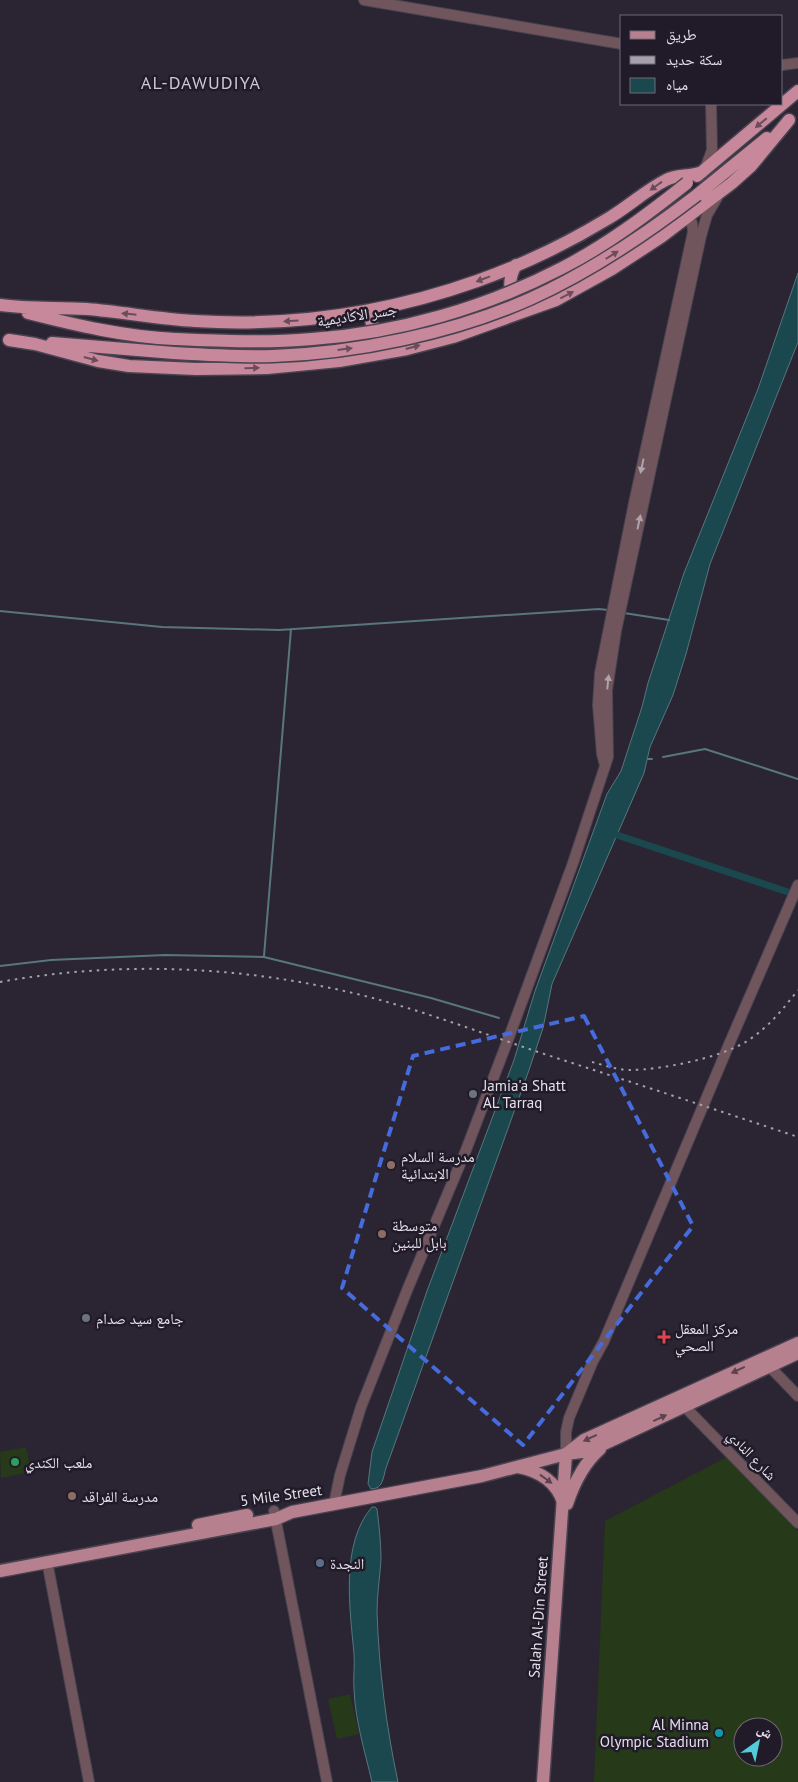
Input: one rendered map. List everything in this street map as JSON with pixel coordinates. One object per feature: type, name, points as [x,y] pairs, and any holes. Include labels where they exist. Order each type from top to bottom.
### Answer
[{"type":"highway","name":"جسر الاكاديمية","points":[[783,104],[798,91]]},
{"type":"highway","name":"جسر الاكاديمية","points":[[0,306],[55,320],[107,330],[175,339],[252,342],[312,339],[381,330],[438,316],[515,290],[563,268],[603,244],[652,211],[781,105]]},
{"type":"highway","name":"جسر الاكاديمية","points":[[5,340],[174,353],[248,356],[319,353],[381,344],[434,331],[529,299],[609,257],[697,195],[794,116]]},
{"type":"highway","points":[[5,340],[35,344],[98,361],[128,366],[196,369],[267,368],[339,361],[407,349],[453,336],[556,300],[587,284],[632,256],[683,221],[732,183],[751,166],[794,116]]},
{"type":"highway","points":[[0,306],[88,310],[196,321],[275,322],[328,318],[369,311],[434,296],[516,266],[609,218],[664,181],[680,176],[695,175],[703,171]]},
{"type":"highway","points":[[516,266],[510,278],[510,291],[517,303],[527,311]]},
{"type":"highway","points":[[369,311],[379,354]]},
{"type":"main road","points":[[566,1454],[584,1440],[798,1343]]},
{"type":"main road","points":[[566,1454],[589,1451],[798,1353]]},
{"type":"main road","points":[[562,1518],[573,1489],[583,1470],[592,1456],[606,1443]]},
{"type":"main road","name":"5 Mile Street","points":[[0,1571],[275,1515],[438,1485],[518,1468],[566,1454]]},
{"type":"main road","name":"Salah Al-Din Street","points":[[543,1782],[566,1454]]},
{"type":"main road","points":[[518,1468],[534,1472],[547,1479],[557,1489],[563,1503]]},
{"type":"main road","name":"5 Mile Street","points":[[0,1564],[151,1535],[217,1520],[275,1515]]},
{"type":"street","points":[[364,0],[620,44]]},
{"type":"street","points":[[783,65],[798,63]]},
{"type":"street","points":[[703,171],[708,164],[712,150],[711,105]]},
{"type":"street","points":[[334,1504],[340,1474],[361,1407],[466,1150],[509,1037],[573,863],[609,753],[607,704],[610,665],[664,404],[707,215],[711,206],[732,183]]},
{"type":"street","points":[[605,765],[601,750],[598,705],[600,673],[634,503],[693,232],[693,225],[690,221],[683,221]]},
{"type":"street","points":[[566,1454],[566,1432],[569,1418],[593,1361],[604,1341],[797,888]]},
{"type":"street","points":[[769,1366],[798,1396]]},
{"type":"street","name":"شارع النادي","points":[[685,1407],[798,1523]]},
{"type":"street","points":[[275,1515],[327,1782]]},
{"type":"street","points":[[47,1561],[89,1782]]},
{"type":"highlighted area","points":[[584,1016],[693,1226],[523,1445],[342,1288],[413,1056]]},
{"type":"shaded area","name":"ملعب الكندي","points":[[26,1447],[31,1472],[1,1478],[0,1452]]},
{"type":"shaded area","points":[[727,1457],[798,1531],[798,1782],[594,1782],[605,1521]]},
{"type":"shaded area","points":[[350,1694],[359,1734],[337,1739],[328,1699]]},
{"type":"water","points":[[798,273],[798,342],[710,564],[686,654],[673,695],[650,747],[644,773],[552,984],[543,1028],[529,1070],[383,1479],[378,1487],[371,1489],[368,1484],[372,1452],[427,1291],[514,1060],[535,991],[607,794],[621,771],[684,573],[758,389]]},
{"type":"water","points":[[372,1507],[377,1509],[381,1546],[377,1599],[379,1655],[390,1740],[398,1782],[372,1782],[356,1712],[350,1597],[351,1558],[355,1539],[362,1522]]},
{"type":"waterway","points":[[0,611],[162,627],[279,630],[599,609],[608,610]]},
{"type":"waterway","points":[[624,613],[669,620]]},
{"type":"waterway","points":[[264,956],[291,629]]},
{"type":"waterway","points":[[663,757],[705,749],[798,779]]},
{"type":"waterway","points":[[617,835],[797,895]]},
{"type":"waterway","points":[[0,966],[51,960],[165,955],[264,957],[431,998],[499,1018]]},
{"type":"railway","points":[[0,982],[46,975],[139,969],[232,973],[278,978],[369,997],[412,1009],[798,1137]]},
{"type":"railway","points":[[592,1062],[630,1070],[657,1068],[690,1062],[722,1053],[747,1041],[762,1030],[798,990]]},
{"type":"place","name":"Jamia'a Shatt AL Tarraq","points":[[473,1094]]},
{"type":"place","name":"مدرسة السلام الابتدائية","points":[[391,1165]]},
{"type":"place","name":"متوسطة بابل للبنين","points":[[382,1234]]},
{"type":"place","name":"جامع سيد صدام","points":[[86,1318]]},
{"type":"place","name":"مركز المعقل الصحي","points":[[664,1337]]},
{"type":"place","name":"ملعب الكندي","points":[[15,1462]]},
{"type":"place","name":"مدرسة الفراقد","points":[[72,1496]]},
{"type":"place","name":"النجدة","points":[[320,1563]]},
{"type":"place","name":"Al Minna Olympic Stadium","points":[[719,1733]]},
{"type":"district","name":"AL-DAWUDIYA","points":[[201,82]]}]
